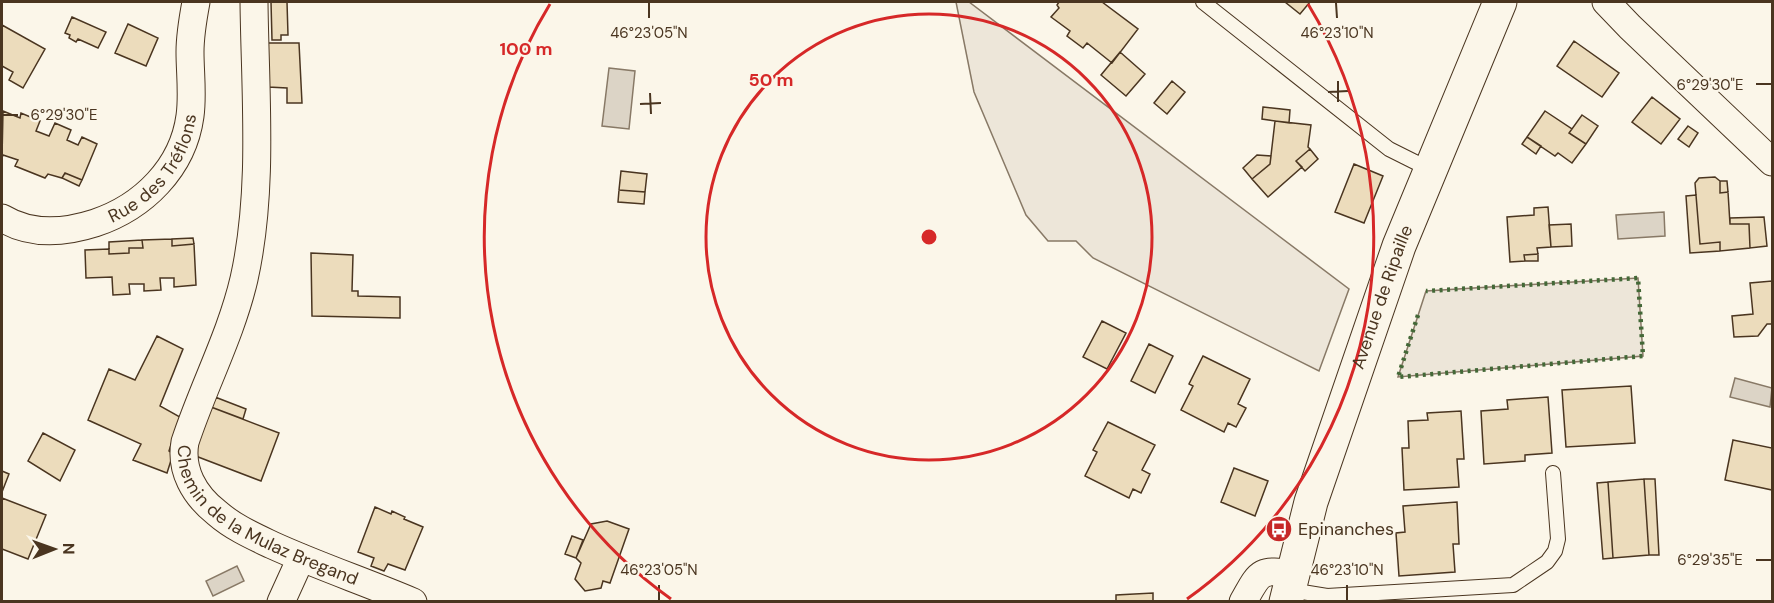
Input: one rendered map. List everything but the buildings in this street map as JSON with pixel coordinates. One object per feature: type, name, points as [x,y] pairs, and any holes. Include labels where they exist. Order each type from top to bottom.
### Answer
[{"type":"street","name":"Rue des Tréflons","points":[[2,218],[28,229],[53,231],[77,229],[122,210],[142,198],[161,182],[185,140],[190,116],[191,33],[196,2]]},
{"type":"street","name":"Chemin de la Mulaz Bregand","points":[[254,2],[256,173],[250,245],[233,316],[192,420],[183,456],[185,469],[201,498],[216,513],[253,535],[301,558],[413,602]]},
{"type":"street","name":"Avenue de Ripaille","points":[[1289,589],[1305,522],[1399,246],[1500,2]]},
{"type":"street","points":[[1606,2],[1773,162]]},
{"type":"street","points":[[281,602],[301,558]]},
{"type":"street","points":[[1243,602],[1256,580],[1266,572],[1278,571],[1289,589]]},
{"type":"lane","points":[[1203,2],[1389,149],[1429,169]]},
{"type":"lane","points":[[1289,589],[1327,596],[1513,585],[1547,562],[1555,552],[1558,539],[1553,473]]},
{"type":"shaded area","points":[[956,2],[969,2],[1349,289],[1319,371],[1093,258],[1076,241],[1048,241],[1026,215],[974,92]]},
{"type":"shaded area","points":[[609,68],[635,71],[629,129],[602,126]]},
{"type":"shaded area","points":[[1664,212],[1665,236],[1618,239],[1616,215]]},
{"type":"shaded area","points":[[1638,278],[1643,356],[1398,377],[1426,291]]},
{"type":"shaded area","points":[[1735,378],[1772,388],[1770,407],[1730,397]]},
{"type":"shaded area","points":[[237,566],[244,581],[213,596],[206,581]]},
{"type":"hedge","points":[[1418,315],[1398,377],[1643,356],[1638,278],[1426,291]]},
{"type":"place","name":"Epinanches","points":[[1279,529]]}]
